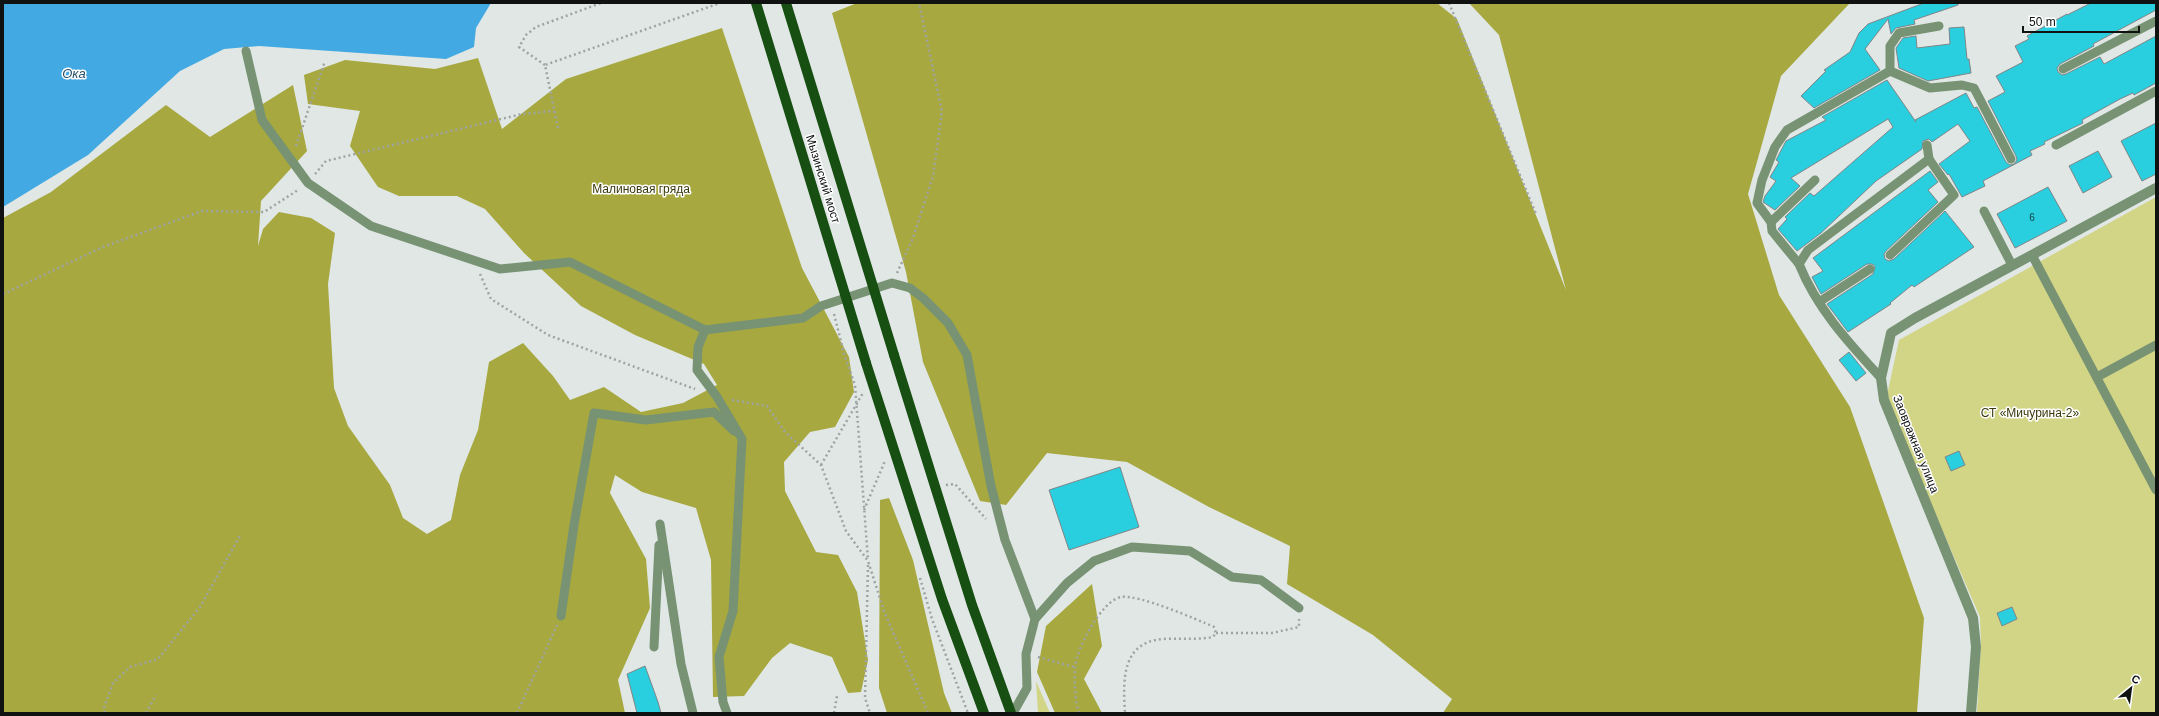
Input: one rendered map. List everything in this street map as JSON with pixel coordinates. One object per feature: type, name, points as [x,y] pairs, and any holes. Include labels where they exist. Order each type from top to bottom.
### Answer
[{"type":"main road","name":"Мызинский мост","points":[[756,3],[866,363],[942,599],[984,713]]},
{"type":"main road","name":"Мызинский мост","points":[[786,3],[934,486],[972,605],[1012,713]]},
{"type":"street","name":"Заовражная улица","points":[[1970,713],[1976,647],[1973,618],[1884,400],[1881,378],[1891,333],[1915,318],[2156,188]]},
{"type":"lane","points":[[2063,69],[2156,21]]},
{"type":"lane","points":[[1890,71],[1890,46],[1899,33],[1939,26]]},
{"type":"lane","points":[[246,51],[262,120],[308,183],[371,226],[500,269],[570,262],[705,330],[803,318],[821,306],[892,283],[910,288],[923,298],[948,323],[967,355],[991,486],[1006,540],[1035,619]]},
{"type":"lane","points":[[1890,71],[1930,88],[1962,85],[1974,88],[2011,159]]},
{"type":"lane","points":[[1881,378],[1828,317],[1806,282],[1799,264],[1772,231],[1771,222],[1757,203],[1762,180],[1775,147],[1787,130],[1890,71]]},
{"type":"lane","points":[[2056,145],[2156,91]]},
{"type":"lane","points":[[1890,255],[1954,195],[1929,159],[1928,145]]},
{"type":"lane","points":[[1799,264],[1808,250],[1929,159]]},
{"type":"lane","points":[[1771,222],[1815,180]]},
{"type":"lane","points":[[1984,212],[2012,265]]},
{"type":"lane","points":[[2032,255],[2154,480],[2156,490]]},
{"type":"lane","points":[[1819,302],[1870,269]]},
{"type":"lane","points":[[705,330],[698,347],[697,370],[717,397],[742,439],[733,611],[719,657],[723,702],[727,713]]},
{"type":"lane","points":[[2097,377],[2156,345]]},
{"type":"lane","points":[[561,616],[574,525],[594,413],[646,420],[714,412],[742,439]]},
{"type":"lane","points":[[654,647],[660,524],[681,664],[693,713]]},
{"type":"lane","points":[[1012,713],[1027,688],[1026,654],[1035,619],[1067,583],[1094,561],[1132,547],[1190,551],[1232,577],[1261,580],[1298,608]]},
{"type":"path","points":[[558,128],[545,65],[519,47],[526,36],[536,27],[601,3]]},
{"type":"path","points":[[545,65],[720,3]]},
{"type":"path","points":[[892,283],[913,238],[933,176],[942,112],[919,3]]},
{"type":"path","points":[[1449,3],[1536,214]]},
{"type":"path","points":[[292,160],[325,61]]},
{"type":"path","points":[[3,294],[103,247],[202,211],[264,212],[308,183],[326,161],[522,114],[554,111]]},
{"type":"path","points":[[473,260],[491,299],[548,335],[717,397],[768,406],[785,432],[821,465],[846,531],[868,561],[884,611],[928,713]]},
{"type":"path","points":[[833,302],[834,318],[855,385],[857,404],[868,561],[865,698],[870,713]]},
{"type":"path","points":[[821,465],[864,391]]},
{"type":"path","points":[[864,511],[886,457]]},
{"type":"path","points":[[934,486],[955,484],[990,523]]},
{"type":"path","points":[[105,713],[104,708],[113,683],[130,667],[158,659],[200,607],[241,534]]},
{"type":"path","points":[[1079,713],[1074,667],[1084,638],[1107,604],[1121,597],[1137,598],[1214,627],[1216,633]]},
{"type":"path","points":[[1125,713],[1123,682],[1129,658],[1143,644],[1162,639],[1203,639],[1213,637],[1216,633],[1272,633],[1298,627],[1298,608]]},
{"type":"path","points":[[517,713],[561,616]]},
{"type":"path","points":[[1026,654],[1074,667]]},
{"type":"path","points":[[146,713],[156,696]]},
{"type":"path","points":[[834,713],[837,696]]},
{"type":"green space","points":[[857,3],[1437,3],[1457,19],[1566,290],[1499,35],[1469,3],[1850,3],[1781,76],[1748,194],[1779,295],[1850,407],[1924,618],[1917,713],[1443,713],[1452,699],[1373,635],[1287,584],[1290,546],[1209,507],[1127,462],[1047,453],[1006,505],[980,501],[923,362],[906,272],[832,13]]},
{"type":"green space","name":"Малиновая гряда","points":[[722,28],[802,268],[849,357],[854,392],[835,427],[810,432],[784,462],[785,491],[816,552],[838,555],[857,592],[868,660],[861,692],[848,693],[832,657],[790,643],[772,658],[744,696],[713,697],[711,560],[696,508],[642,492],[615,475],[610,493],[646,559],[650,608],[618,680],[625,713],[3,713],[3,218],[51,192],[166,105],[210,137],[293,85],[307,151],[261,201],[258,246],[263,229],[279,212],[311,218],[335,233],[328,284],[334,388],[348,426],[390,485],[403,518],[427,534],[451,520],[460,475],[478,430],[489,362],[523,343],[553,376],[570,400],[604,387],[641,412],[683,403],[717,385],[704,364],[635,335],[581,306],[524,253],[485,209],[457,196],[399,196],[378,187],[350,146],[360,111],[308,104],[304,75],[345,60],[435,69],[478,58],[502,129],[566,79]]},
{"type":"green space","name":"СТ «Мичурина-2»","points":[[2156,197],[2156,713],[1977,713],[1981,644],[1980,617],[1886,400],[1899,340]]},
{"type":"green space","points":[[889,498],[913,560],[944,693],[952,713],[887,713],[879,688],[880,500]]},
{"type":"green space","points":[[1092,584],[1102,646],[1084,679],[1102,713],[1055,713],[1037,672],[1046,626]]},
{"type":"green space","points":[[1036,681],[1050,713],[1038,713]]},
{"type":"water","name":"Ока","points":[[3,3],[491,3],[476,28],[474,47],[446,59],[259,46],[224,49],[180,71],[88,155],[3,207]]},
{"type":"building","points":[[1924,3],[1958,3],[1958,5],[1914,20],[1915,24],[1896,28],[1891,34],[1888,19],[1865,49],[1880,70],[1814,108],[1801,96],[1826,71],[1824,70],[1850,52],[1859,33],[1868,24]]},
{"type":"building","points":[[2091,3],[2156,3],[2156,10],[2093,44],[2094,46],[2060,64],[2057,68],[2058,72],[2062,75],[2066,74],[2100,57],[2104,64],[2156,36],[2156,83],[2134,95],[2133,93],[2120,99],[2082,120],[2083,123],[2044,142],[2045,144],[2030,151],[2032,155],[1983,181],[1985,186],[1962,197],[1949,174],[1948,175],[1939,164],[1970,141],[1958,124],[1932,142],[1929,139],[1923,141],[1922,149],[1876,181],[1821,233],[1797,251],[1778,229],[1787,219],[1785,217],[1810,193],[1814,196],[1893,127],[1888,119],[1791,178],[1800,186],[1775,210],[1763,202],[1765,196],[1776,181],[1770,177],[1779,162],[1776,160],[1786,141],[1826,120],[1822,117],[1887,80],[1916,122],[1915,120],[1966,93],[1974,108],[1977,107],[2006,162],[2010,165],[2014,164],[2017,160],[2016,156],[1988,101],[2005,92],[1996,76],[2023,62],[2015,46],[2029,39],[2027,36],[2067,14]]},
{"type":"building","points":[[1964,27],[1967,59],[1969,59],[1971,73],[1928,81],[1899,68],[1896,48],[1903,38],[1916,36],[1917,48],[1950,44],[1949,28]]},
{"type":"building","points":[[2156,123],[2156,174],[2142,181],[2121,141]]},
{"type":"building","points":[[2098,151],[2112,177],[2083,193],[2069,166]]},
{"type":"building","points":[[1930,171],[1938,182],[1928,190],[1938,202],[1886,251],[1884,254],[1885,259],[1889,261],[1894,259],[1945,211],[1974,247],[1914,287],[1912,285],[1890,303],[1891,304],[1848,332],[1827,304],[1873,274],[1875,266],[1872,264],[1867,264],[1821,294],[1812,277],[1823,271],[1813,258]]},
{"type":"building","points":[[2048,187],[2067,221],[2015,248],[1997,214]]},
{"type":"building","points":[[1849,352],[1866,373],[1856,381],[1839,360]]},
{"type":"building","points":[[1959,451],[1965,465],[1951,471],[1945,457]]},
{"type":"building","points":[[1120,467],[1139,527],[1069,550],[1049,490]]},
{"type":"building","points":[[2012,607],[2017,619],[2002,626],[1997,613]]},
{"type":"building","points":[[645,666],[661,713],[637,713],[627,674]]}]
